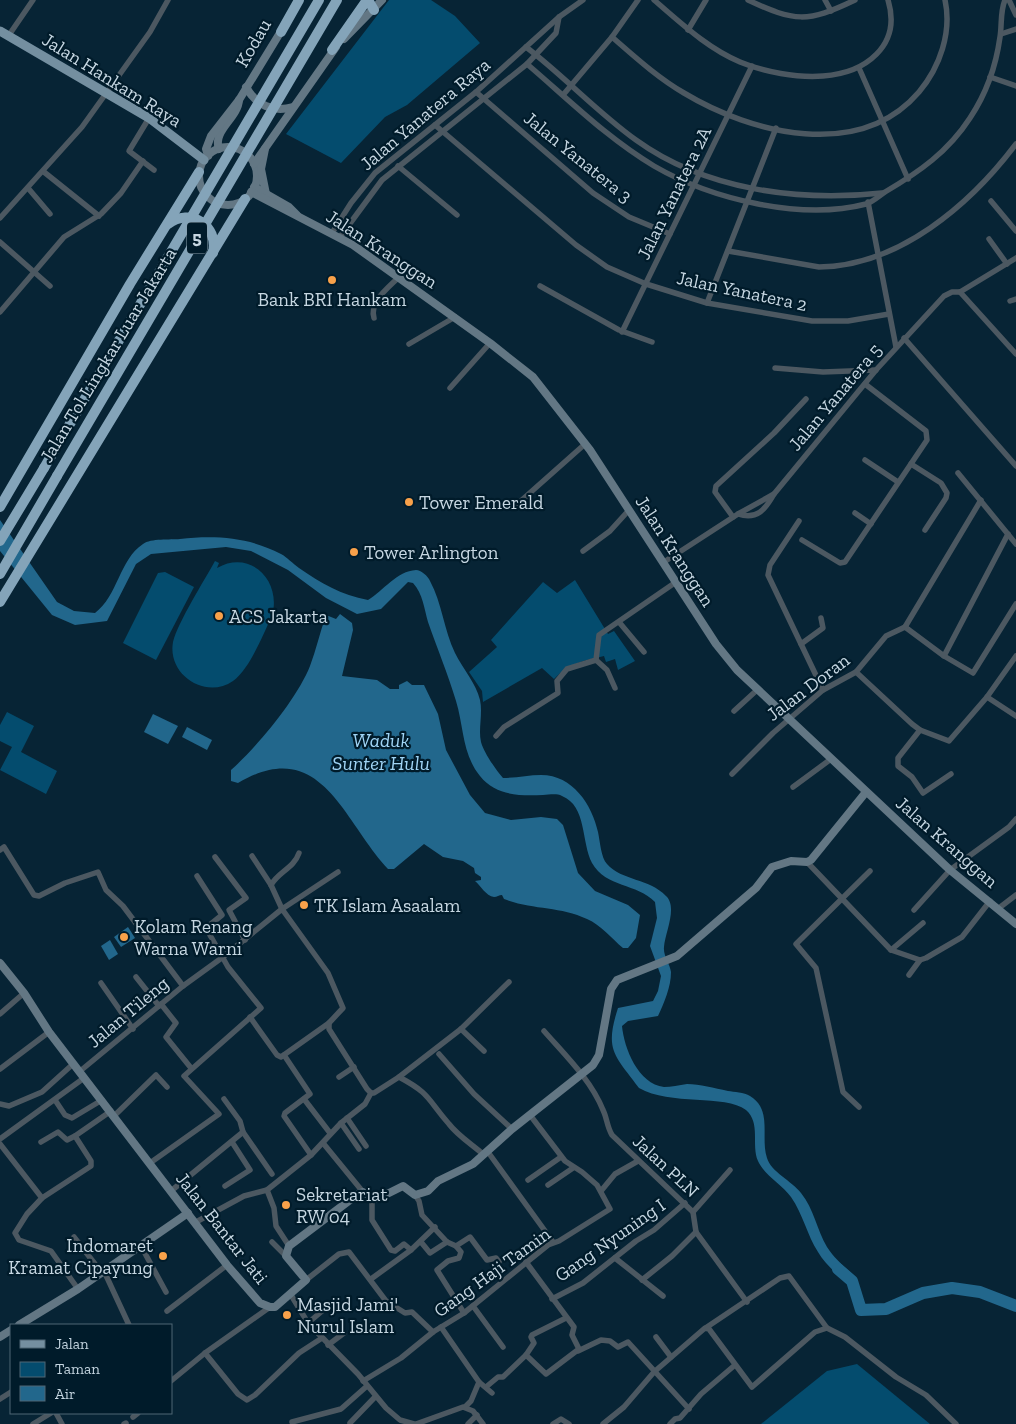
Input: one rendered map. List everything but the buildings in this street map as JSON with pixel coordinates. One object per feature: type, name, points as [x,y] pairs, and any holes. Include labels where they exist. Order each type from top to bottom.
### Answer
[{"type":"highway","points":[[281,32],[299,0]]},
{"type":"highway","name":"Jalan Tol Lingkar Luar Jakarta","points":[[0,541],[319,0]]},
{"type":"highway","name":"Jalan Tol Lingkar Luar Jakarta","points":[[0,574],[337,0]]},
{"type":"highway","points":[[332,50],[368,0],[374,10]]},
{"type":"highway","points":[[0,507],[165,227],[200,172]]},
{"type":"highway","points":[[187,192],[200,183]]},
{"type":"highway","points":[[2,598],[250,193]]},
{"type":"highway","points":[[165,227],[181,217],[190,217],[204,222],[214,238],[212,257]]},
{"type":"main road","name":"Jalan Hankam Raya","points":[[4,33],[109,92],[206,158]]},
{"type":"street","points":[[4,33],[33,0]]},
{"type":"street","points":[[0,218],[44,172],[91,116],[150,32],[168,0]]},
{"type":"street","name":"Kodau","points":[[206,158],[208,143],[234,109],[281,32],[293,0]]},
{"type":"street","points":[[254,164],[276,129],[332,50],[382,0]]},
{"type":"street","points":[[563,95],[612,37],[638,0]]},
{"type":"street","points":[[654,0],[688,30],[723,54],[752,66],[792,74],[823,76],[859,68],[876,54],[888,39],[892,14],[888,0]]},
{"type":"street","points":[[688,30],[706,0]]},
{"type":"street","points":[[748,0],[789,17],[812,17],[855,0]]},
{"type":"street","points":[[825,0],[831,11]]},
{"type":"street","points":[[612,37],[672,86],[697,101],[728,115],[776,128],[835,135],[883,121],[916,96],[936,68],[946,30],[945,0]]},
{"type":"street","points":[[526,64],[603,130],[655,166],[694,184],[747,202],[801,210],[829,210],[868,204],[932,162],[958,135],[978,104],[990,78],[1001,34],[1005,0]]},
{"type":"street","points":[[1009,0],[1016,15]]},
{"type":"street","name":"Jalan Yanatera Raya","points":[[332,233],[357,194],[375,173],[476,92],[579,1]]},
{"type":"street","name":"Jalan Yanatera Raya","points":[[340,237],[382,180],[484,100],[536,55],[556,33],[559,17]]},
{"type":"street","points":[[1001,34],[1016,29]]},
{"type":"street","points":[[526,47],[636,140],[699,174],[752,188],[810,196],[884,192]]},
{"type":"street","name":"Jalan Yanatera 2A","points":[[622,332],[752,66]]},
{"type":"street","points":[[859,68],[908,179]]},
{"type":"street","points":[[990,78],[1016,86]]},
{"type":"street","points":[[246,87],[255,100],[268,107],[283,110],[292,106]]},
{"type":"street","name":"Jalan Yanatera 3","points":[[476,92],[593,193],[629,217],[670,234]]},
{"type":"street","points":[[149,118],[129,150],[154,170]]},
{"type":"street","name":"Kodau","points":[[219,149],[218,139],[226,120]]},
{"type":"street","name":"Jalan Yanatera 2","points":[[435,125],[581,249],[607,267],[646,284],[707,303],[812,322],[848,321],[889,314]]},
{"type":"street","points":[[707,303],[776,128]]},
{"type":"street","points":[[266,194],[262,170],[268,141]]},
{"type":"street","points":[[728,251],[819,268],[833,267],[879,255],[914,239],[947,215],[990,176],[1016,144]]},
{"type":"street","points":[[228,147],[247,155],[254,164],[256,175],[250,193],[231,204],[216,202],[208,197],[200,183],[200,172],[206,158],[219,149],[228,147]]},
{"type":"street","points":[[0,312],[64,237],[99,216],[120,193],[143,161]]},
{"type":"street","points":[[398,166],[457,215]]},
{"type":"street","points":[[44,172],[99,216]]},
{"type":"street","points":[[28,188],[50,214]]},
{"type":"street","name":"Jalan Kranggan","points":[[250,193],[266,194],[289,207],[297,215]]},
{"type":"street","name":"Jalan Kranggan","points":[[250,193],[340,237],[455,317],[533,377],[585,444],[721,650],[757,690],[788,720],[950,870],[999,908],[1016,924]]},
{"type":"street","points":[[357,194],[366,201]]},
{"type":"street","name":"Jalan Yanatera 5","points":[[735,516],[751,517],[758,514],[896,347],[866,194]]},
{"type":"street","points":[[991,201],[1016,231]]},
{"type":"street","points":[[989,239],[1007,264]]},
{"type":"street","points":[[0,242],[50,286]]},
{"type":"street","points":[[896,347],[947,294],[960,292],[1016,258]]},
{"type":"street","points":[[374,318],[372,312],[375,303],[398,278]]},
{"type":"street","points":[[540,286],[622,332],[652,342]]},
{"type":"street","points":[[960,292],[1016,354]]},
{"type":"street","points":[[410,344],[455,317]]},
{"type":"street","points":[[904,338],[1016,466]]},
{"type":"street","points":[[450,388],[490,343]]},
{"type":"street","points":[[775,368],[823,372],[876,370]]},
{"type":"street","points":[[802,540],[843,564],[927,440],[926,431],[865,384]]},
{"type":"street","points":[[735,516],[715,492],[716,486],[774,433],[806,399]]},
{"type":"street","points":[[514,507],[585,444]]},
{"type":"street","points":[[865,460],[898,482]]},
{"type":"street","points":[[911,464],[941,483],[947,493],[946,498],[925,530]]},
{"type":"street","points":[[958,473],[1016,544]]},
{"type":"street","name":"Jalan Yanatera 5","points":[[664,562],[735,516],[774,494]]},
{"type":"street","name":"Jalan Doran","points":[[732,774],[788,720],[823,690],[856,672],[886,636],[905,627],[981,500]]},
{"type":"street","points":[[583,550],[610,532],[629,510]]},
{"type":"street","points":[[855,513],[871,524]]},
{"type":"street","points":[[800,521],[770,565],[768,575],[823,690]]},
{"type":"street","points":[[944,656],[1008,534]]},
{"type":"street","points":[[596,660],[598,637],[676,582]]},
{"type":"street","points":[[905,627],[969,673],[974,672],[1016,604]]},
{"type":"street","points":[[801,644],[823,628],[822,618]]},
{"type":"street","points":[[619,622],[644,652]]},
{"type":"street","points":[[856,672],[920,730],[949,741],[986,697],[1016,656]]},
{"type":"street","points":[[596,660],[607,670],[615,688]]},
{"type":"street","points":[[496,736],[504,727],[558,693],[557,681],[567,669],[596,660]]},
{"type":"street","points":[[734,710],[757,690]]},
{"type":"street","points":[[986,697],[1016,716]]},
{"type":"street","points":[[920,730],[900,755],[897,761],[898,766],[912,777],[923,793],[951,774]]},
{"type":"street","points":[[792,787],[831,759]]},
{"type":"street","points":[[807,862],[866,792]]},
{"type":"street","points":[[914,910],[950,870],[1009,827],[1016,819]]},
{"type":"street","points":[[0,841],[2,848],[34,895],[38,896],[80,877],[96,872],[100,874],[106,890],[123,906],[183,986]]},
{"type":"street","points":[[271,885],[282,871],[294,863],[299,854]]},
{"type":"street","points":[[250,1016],[277,1055],[284,1055],[342,1012],[343,1003],[328,973],[282,909],[271,885],[252,856]]},
{"type":"street","points":[[215,857],[246,898],[229,910],[244,940]]},
{"type":"street","points":[[415,1195],[428,1191],[438,1181],[464,1169],[486,1153],[512,1129],[592,1065],[598,1055],[611,989],[615,982],[673,957],[756,888],[769,869],[791,861],[807,862],[891,950],[920,960]]},
{"type":"street","points":[[859,1108],[843,1092],[816,968],[796,944],[870,871]]},
{"type":"street","name":"Jalan Tileng","points":[[0,1139],[55,1100],[183,986],[223,957],[282,909],[338,872]]},
{"type":"street","points":[[150,1163],[219,1114],[185,1078],[186,1073],[261,1007],[228,967],[206,928],[222,915],[198,876]]},
{"type":"street","points":[[999,908],[1016,895]]},
{"type":"street","points":[[909,975],[920,960],[959,940],[990,901]]},
{"type":"street","points":[[891,950],[923,923]]},
{"type":"street","name":"Jalan Bantar Jati","points":[[2,968],[24,993],[48,1032],[113,1113],[170,1191],[196,1222],[227,1265],[260,1303],[270,1307],[280,1304],[306,1280],[286,1256],[289,1246]]},
{"type":"street","points":[[136,977],[176,1023],[166,1037],[191,1068]]},
{"type":"street","points":[[196,1222],[244,1196],[267,1190],[311,1155],[330,1133],[368,1101],[371,1093],[383,1088],[399,1077],[461,1029],[509,982]]},
{"type":"street","points":[[101,983],[133,1029]]},
{"type":"street","points":[[0,1014],[24,993]]},
{"type":"street","points":[[329,1023],[331,1033],[371,1093]]},
{"type":"street","points":[[461,1029],[484,1051]]},
{"type":"street","name":"Jalan PLN","points":[[544,1031],[581,1075],[603,1109],[606,1126],[612,1135],[693,1212],[696,1232],[747,1302]]},
{"type":"street","points":[[0,1069],[48,1032]]},
{"type":"street","points":[[439,1054],[474,1094],[512,1129]]},
{"type":"street","points":[[284,1055],[310,1093],[304,1100],[285,1113],[284,1116],[311,1155]]},
{"type":"street","points":[[0,1104],[9,1106],[37,1095],[73,1064]]},
{"type":"street","points":[[339,1077],[354,1067]]},
{"type":"street","points":[[41,1142],[58,1132],[67,1140],[75,1136],[113,1113],[156,1075],[168,1087]]},
{"type":"street","points":[[399,1077],[425,1092],[453,1128],[486,1153],[554,1242]]},
{"type":"street","points":[[224,1099],[240,1120],[243,1132],[272,1174]]},
{"type":"street","points":[[55,1100],[65,1115],[72,1118],[102,1100]]},
{"type":"street","points":[[304,1100],[330,1133]]},
{"type":"street","points":[[530,1115],[561,1157],[573,1168],[582,1172],[601,1191],[615,1174],[638,1161]]},
{"type":"street","points":[[347,1118],[366,1146]]},
{"type":"street","points":[[341,1123],[359,1149]]},
{"type":"street","points":[[170,1191],[243,1132]]},
{"type":"street","points":[[75,1136],[91,1160],[91,1166],[42,1198],[15,1231],[15,1236],[19,1240],[51,1250],[78,1289]]},
{"type":"street","points":[[225,1186],[250,1170],[232,1142]]},
{"type":"street","points":[[323,1143],[363,1192],[372,1198],[377,1199],[403,1186],[415,1195],[419,1201],[422,1215],[447,1242],[456,1246],[461,1256],[456,1260],[448,1261],[438,1268],[437,1272],[464,1314]]},
{"type":"street","points":[[0,1144],[42,1198]]},
{"type":"street","points":[[528,1180],[561,1157]]},
{"type":"street","points":[[548,1186],[573,1168]]},
{"type":"street","points":[[693,1212],[730,1170]]},
{"type":"street","points":[[267,1190],[274,1208],[276,1226],[289,1246],[356,1195],[363,1192]]},
{"type":"street","name":"Gang Haji Tamin","points":[[363,1380],[401,1358],[433,1332],[464,1314],[526,1262],[554,1242],[559,1241],[608,1211],[610,1206],[601,1191]]},
{"type":"street","points":[[372,1198],[372,1220],[391,1250],[395,1251],[404,1244],[411,1250]]},
{"type":"street","name":"Gang Nyuning I","points":[[552,1300],[583,1283],[686,1204]]},
{"type":"street","points":[[21,1324],[78,1289],[188,1213]]},
{"type":"street","points":[[371,1278],[411,1250],[435,1228]]},
{"type":"street","points":[[642,1280],[672,1256],[696,1232]]},
{"type":"street","points":[[74,1237],[103,1272],[129,1324]]},
{"type":"street","points":[[456,1246],[470,1237],[487,1260],[496,1258],[499,1262]]},
{"type":"street","points":[[272,1242],[286,1256]]},
{"type":"street","points":[[421,1242],[431,1253],[447,1242]]},
{"type":"street","points":[[141,1246],[166,1292]]},
{"type":"street","points":[[306,1280],[339,1254],[344,1252],[353,1255],[388,1303],[405,1313],[413,1313],[433,1332]]},
{"type":"street","points":[[615,1258],[663,1296]]},
{"type":"street","points":[[526,1262],[574,1328],[572,1335],[579,1347],[578,1350]]},
{"type":"street","points":[[167,1311],[227,1265]]},
{"type":"street","points":[[603,1424],[624,1407],[654,1372],[706,1327],[747,1302],[780,1278],[789,1276],[827,1328],[845,1337],[896,1377],[926,1395],[956,1424]]},
{"type":"street","points":[[291,1295],[308,1322],[394,1415],[415,1424],[428,1422],[454,1409],[465,1407],[471,1400],[479,1382]]},
{"type":"street","points":[[308,1322],[328,1306]]},
{"type":"street","points":[[473,1306],[503,1347]]},
{"type":"street","points":[[172,1380],[205,1353],[270,1307]]},
{"type":"street","points":[[486,1387],[498,1376],[503,1376],[526,1355],[534,1343],[532,1335],[566,1318]]},
{"type":"street","points":[[441,1327],[479,1382],[492,1393]]},
{"type":"street","points":[[706,1327],[748,1382],[754,1386],[815,1332],[827,1328]]},
{"type":"street","points":[[328,1345],[344,1334]]},
{"type":"street","points":[[656,1337],[671,1357]]},
{"type":"street","points":[[205,1353],[238,1394],[247,1400],[255,1395],[299,1353],[322,1338]]},
{"type":"street","points":[[526,1355],[546,1374],[578,1350],[601,1340],[610,1341],[618,1347],[628,1342],[689,1408]]},
{"type":"street","points":[[670,1424],[675,1419],[680,1418],[701,1394],[735,1365]]},
{"type":"street","points":[[292,1422],[341,1409],[367,1386]]},
{"type":"street","points":[[350,1424],[375,1396]]},
{"type":"street","points":[[465,1407],[477,1415],[483,1424]]},
{"type":"street","points":[[33,1424],[49,1414]]},
{"type":"street","points":[[468,1424],[477,1415]]},
{"type":"street","points":[[553,1424],[561,1419],[569,1424]]},
{"type":"green space","points":[[389,0],[431,0],[455,16],[480,43],[407,105],[385,117],[341,163],[286,134]]},
{"type":"green space","points":[[215,561],[219,563],[217,568],[230,563],[241,563],[252,566],[261,572],[268,580],[274,603],[272,616],[256,651],[245,668],[233,681],[211,688],[201,686],[182,674],[176,665],[173,654],[173,642],[186,613]]},
{"type":"green space","points":[[165,572],[194,587],[156,660],[123,643],[158,573]]},
{"type":"green space","points":[[575,580],[608,634],[614,631],[635,661],[618,670],[615,659],[606,662],[604,656],[589,659],[565,669],[554,679],[542,668],[483,702],[482,691],[469,672],[497,647],[491,640],[543,582],[557,593]]},
{"type":"green space","points":[[7,712],[34,726],[21,752],[57,771],[46,794],[0,770],[12,747],[0,741],[0,725]]},
{"type":"green space","points":[[857,1364],[930,1424],[761,1424],[827,1371]]},
{"type":"water","points":[[0,520],[57,602],[74,611],[95,613],[109,597],[123,568],[135,551],[146,542],[156,540],[206,537],[232,539],[257,544],[283,555],[315,579],[332,588],[368,600],[409,571],[416,570],[426,575],[434,589],[455,653],[478,694],[481,705],[481,742],[487,756],[497,771],[503,778],[552,776],[572,786],[586,802],[591,812],[598,832],[602,854],[607,864],[620,874],[644,882],[659,890],[669,901],[671,913],[664,950],[671,972],[665,1000],[658,1016],[628,1021],[622,1026],[629,1054],[634,1064],[647,1079],[664,1087],[687,1084],[702,1085],[745,1094],[757,1102],[764,1116],[765,1150],[769,1163],[805,1199],[827,1247],[853,1275],[846,1283],[818,1252],[791,1197],[769,1176],[758,1161],[755,1148],[755,1128],[751,1115],[746,1110],[725,1102],[666,1097],[639,1088],[618,1060],[612,1044],[612,1034],[618,1008],[653,1001],[658,991],[661,976],[650,946],[657,918],[655,902],[640,891],[613,881],[598,871],[589,855],[580,816],[570,801],[557,795],[517,795],[501,791],[486,783],[480,776],[470,759],[453,691],[428,622],[421,596],[413,583],[408,582],[381,609],[357,614],[326,598],[288,570],[251,551],[226,547],[151,554],[136,564],[107,621],[75,625],[52,615],[0,551]]},
{"type":"water","name":"Waduk Sunter Hulu","points":[[340,614],[352,623],[353,630],[342,676],[377,680],[390,689],[399,689],[399,685],[407,681],[412,685],[424,685],[438,714],[446,750],[470,795],[485,813],[511,820],[541,817],[557,819],[563,825],[578,873],[595,891],[628,905],[640,915],[636,938],[628,948],[623,948],[597,925],[577,915],[525,905],[504,899],[502,895],[491,896],[475,881],[481,880],[481,877],[475,873],[474,868],[463,861],[443,857],[424,844],[394,869],[388,869],[372,850],[343,808],[327,790],[310,776],[290,769],[266,771],[238,783],[231,781],[231,770],[275,722],[296,693],[310,666],[326,615],[336,619]]},
{"type":"water","points":[[153,714],[178,726],[168,744],[144,732]]},
{"type":"water","points":[[187,727],[212,740],[207,750],[182,737]]},
{"type":"water","name":"Kolam Renang Warna Warni","points":[[128,927],[135,938],[121,947],[114,937]]},
{"type":"water","name":"Kolam Renang Warna Warni","points":[[110,940],[118,954],[109,960],[101,946]]},
{"type":"waterway","points":[[838,1269],[852,1281],[861,1310],[886,1309],[923,1293],[952,1288],[980,1292],[1016,1306]]},
{"type":"place","name":"Bank BRI Hankam","points":[[332,280]]},
{"type":"place","name":"Tower Emerald","points":[[409,502]]},
{"type":"place","name":"Tower Arlington","points":[[354,552]]},
{"type":"place","name":"ACS Jakarta","points":[[219,616]]},
{"type":"place","name":"TK Islam Asaalam","points":[[304,905]]},
{"type":"place","name":"Kolam Renang Warna Warni","points":[[124,937]]},
{"type":"place","name":"Sekretariat RW 04","points":[[286,1205]]},
{"type":"place","name":"Indomaret Kramat Cipayung","points":[[163,1256]]},
{"type":"place","name":"Masjid Jami' Nurul Islam","points":[[287,1315]]}]
